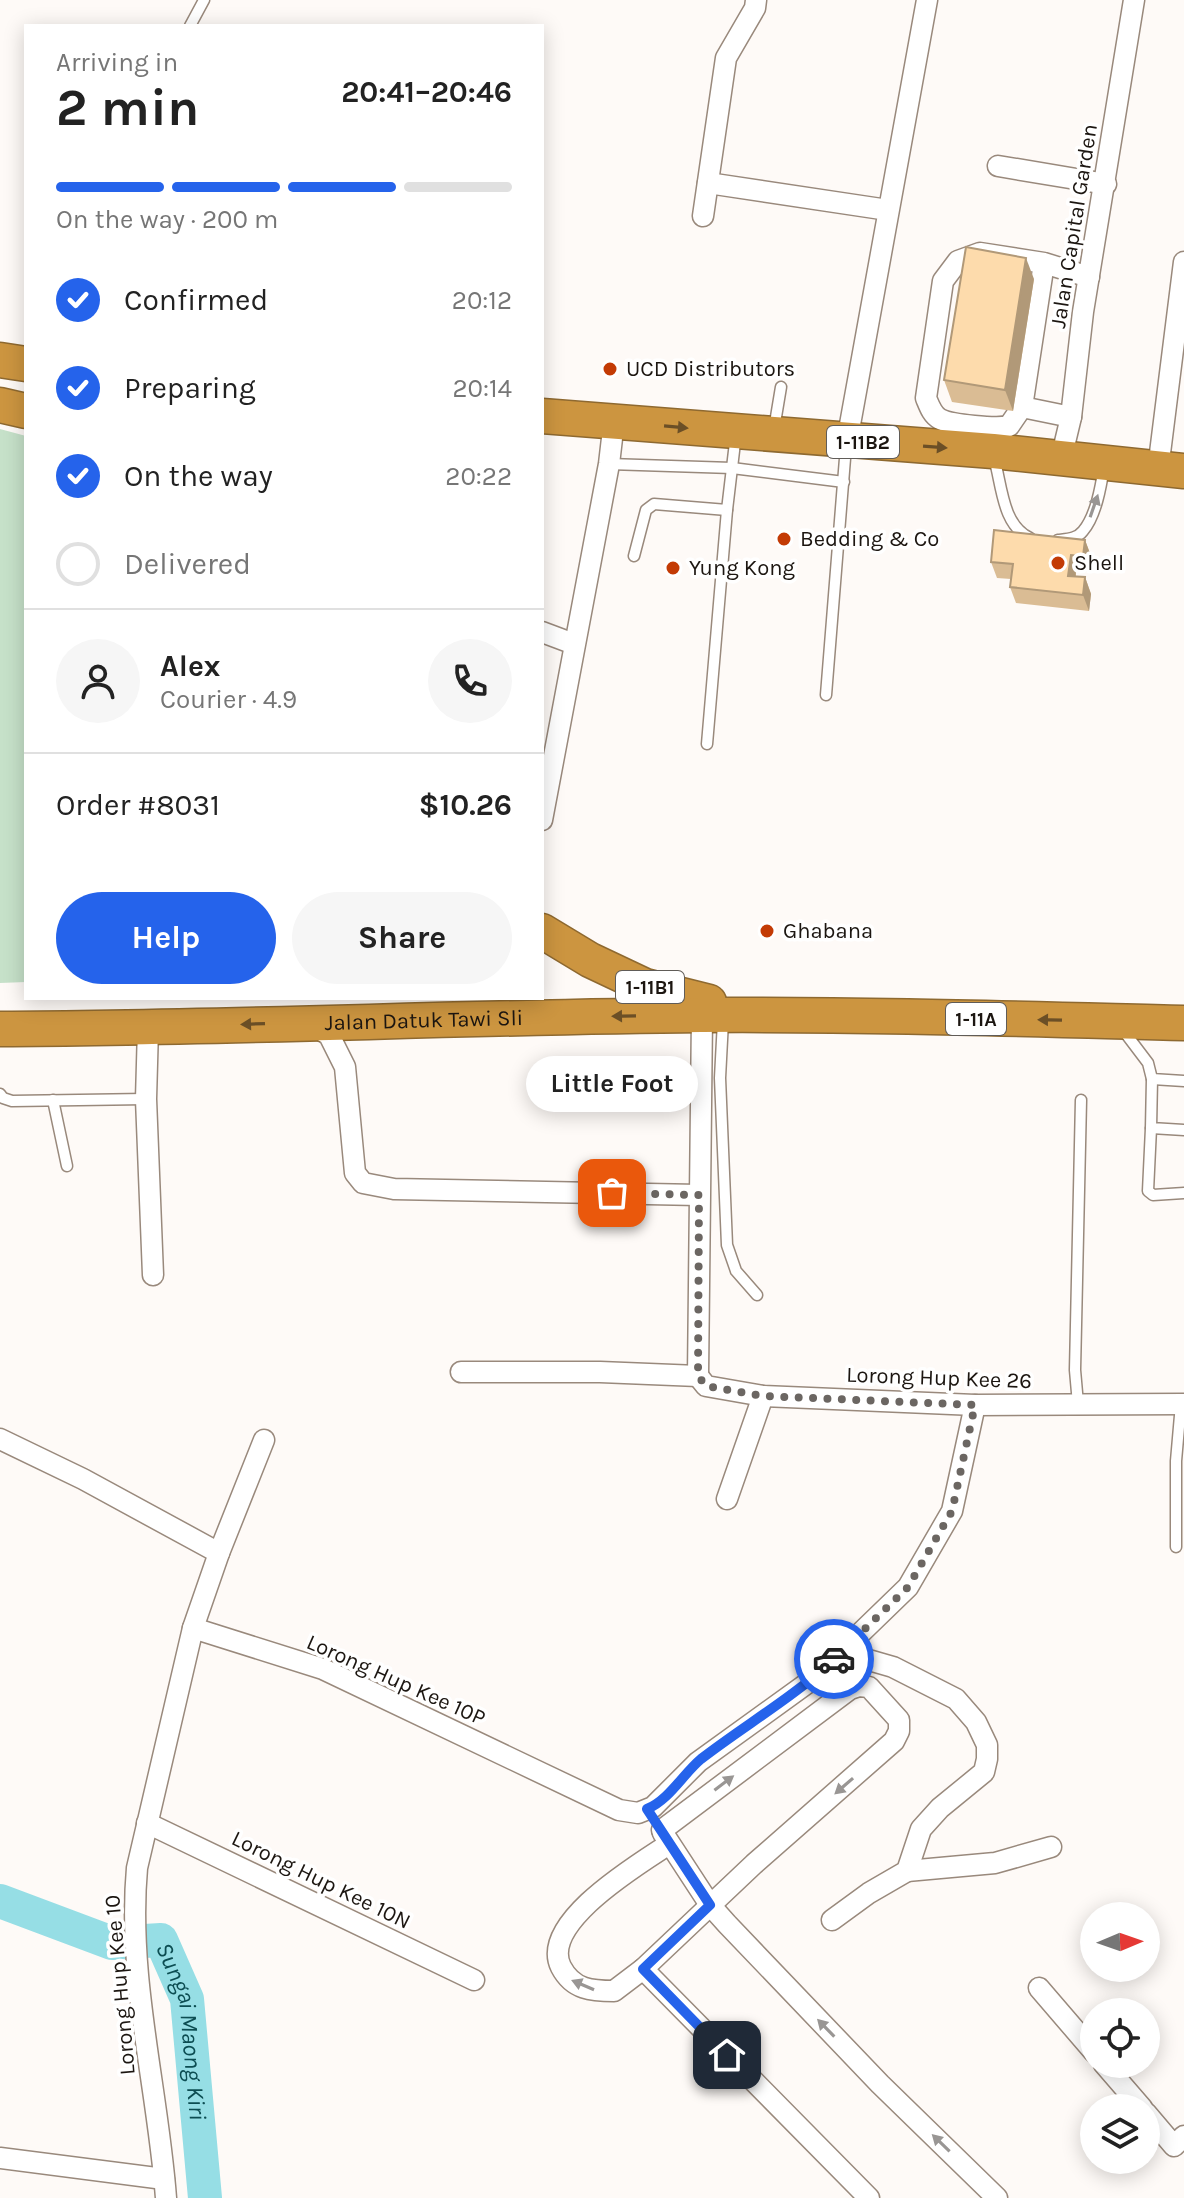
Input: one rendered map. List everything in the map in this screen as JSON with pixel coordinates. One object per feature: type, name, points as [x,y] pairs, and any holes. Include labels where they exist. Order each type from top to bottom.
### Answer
[{"type":"highway","points":[[0,360],[24,364]]},
{"type":"highway","points":[[0,405],[24,411]]},
{"type":"highway","name":"1-11B2","points":[[544,416],[993,451],[1171,470]]},
{"type":"highway","name":"1-11B1","points":[[544,932],[590,960],[645,986],[768,1015]]},
{"type":"highway","name":"Jalan Datuk Tawi Sli","points":[[0,1029],[713,1015],[1184,1023]]},
{"type":"street","points":[[703,216],[726,58],[755,8],[756,0]]},
{"type":"street","points":[[847,441],[927,0]]},
{"type":"street","name":"Jalan Capital Garden","points":[[1061,459],[1071,417],[1089,277],[1134,0]]},
{"type":"street","points":[[998,166],[1106,184]]},
{"type":"street","points":[[708,183],[888,210]]},
{"type":"street","points":[[1044,263],[1022,407],[1009,426],[997,429],[939,419],[926,398],[943,281],[958,261],[980,253],[1044,263],[1089,277]]},
{"type":"street","points":[[1171,470],[1184,262]]},
{"type":"street","points":[[1022,407],[1071,417]]},
{"type":"street","points":[[544,809],[609,464],[614,421]]},
{"type":"street","points":[[544,633],[574,644]]},
{"type":"street","points":[[461,1372],[698,1376],[699,1195],[713,1015]]},
{"type":"street","points":[[306,1022],[329,1035],[345,1067],[355,1173],[363,1183],[394,1189],[699,1195]]},
{"type":"street","points":[[148,1028],[146,1099],[153,1275]]},
{"type":"street","name":"Lorong Hup Kee 26","points":[[698,1376],[706,1386],[763,1396],[975,1405],[1182,1404]]},
{"type":"street","points":[[727,1499],[763,1396]]},
{"type":"street","points":[[975,1405],[952,1511],[908,1587],[813,1679],[698,1762],[647,1809],[710,1905],[880,2084],[997,2198]]},
{"type":"street","points":[[0,1439],[83,1479],[219,1553]]},
{"type":"street","points":[[193,1628],[264,1440]]},
{"type":"street","name":"Lorong Hup Kee 10","points":[[165,2188],[134,1916],[137,1868],[193,1628]]},
{"type":"street","name":"Lorong Hup Kee 10P","points":[[193,1628],[323,1669],[619,1810],[638,1813],[647,1809]]},
{"type":"street","points":[[841,1652],[893,1667],[956,1699],[976,1722],[987,1745],[984,1772],[940,1808],[921,1829],[907,1871]]},
{"type":"street","points":[[813,1679],[832,1702]]},
{"type":"street","points":[[869,1687],[899,1720],[899,1731],[894,1741],[643,1969],[614,1991],[583,1989],[566,1977],[558,1961],[557,1944],[602,1888],[665,1837],[850,1689],[869,1687]]},
{"type":"street","name":"Lorong Hup Kee 10N","points":[[147,1823],[474,1980]]},
{"type":"street","points":[[832,1920],[907,1871],[995,1863],[1051,1847]]},
{"type":"street","points":[[643,1969],[869,2198]]},
{"type":"street","points":[[1039,1988],[1080,2036]]},
{"type":"street","points":[[1116,2078],[1130,2094]]},
{"type":"street","points":[[1160,2130],[1174,2146],[1184,2136]]},
{"type":"street","points":[[0,2158],[165,2188]]},
{"type":"lane","points":[[191,24],[204,0]]},
{"type":"lane","points":[[774,435],[781,387]]},
{"type":"lane","points":[[707,744],[736,432]]},
{"type":"lane","points":[[826,695],[847,441]]},
{"type":"lane","points":[[993,451],[1009,518],[1016,531],[1029,538],[1058,540],[1075,537],[1084,531],[1102,482],[1104,465]]},
{"type":"lane","points":[[609,464],[732,468],[844,482]]},
{"type":"lane","points":[[634,556],[646,510],[654,504],[727,510]]},
{"type":"lane","points":[[713,1015],[720,1078],[727,1245],[736,1271],[757,1295]]},
{"type":"lane","points":[[1114,1021],[1140,1050],[1148,1063],[1152,1079],[1148,1191],[1153,1195],[1184,1193]]},
{"type":"lane","points":[[1152,1079],[1184,1081]]},
{"type":"lane","points":[[0,1094],[12,1101],[146,1099]]},
{"type":"lane","points":[[53,1100],[67,1166]]},
{"type":"lane","points":[[1078,1404],[1075,1370],[1081,1100]]},
{"type":"lane","points":[[1151,1128],[1184,1130]]},
{"type":"lane","points":[[1176,1547],[1176,1461],[1182,1404]]},
{"type":"green space","points":[[0,429],[24,435],[24,982],[0,983]]},
{"type":"building","points":[[966,247],[1026,258],[1005,390],[944,380]]},
{"type":"building","points":[[994,530],[1085,540],[1083,556],[1071,555],[1068,576],[1085,577],[1083,595],[1010,587],[1013,564],[991,562]]},
{"type":"waterway","name":"Sungai Maong Kiri","points":[[0,1901],[112,1943],[161,1940],[187,1999],[205,2198]]},
{"type":"way so far","points":[[612,1193],[699,1195],[698,1376],[706,1386],[763,1396],[975,1405],[952,1511],[908,1587],[834,1659]]},
{"type":"place","name":"UCD Distributors","points":[[610,369]]},
{"type":"place","name":"Bedding & Co","points":[[784,539]]},
{"type":"place","name":"Shell","points":[[1058,563]]},
{"type":"place","name":"Yung Kong","points":[[673,568]]},
{"type":"place","name":"Ghabana","points":[[767,931]]},
{"type":"place","name":"Little Foot","points":[[612,1193]]},
{"type":"route","points":[[727,2055],[643,1969],[710,1905],[647,1809],[653,1807],[698,1762],[813,1679],[834,1659]]}]
